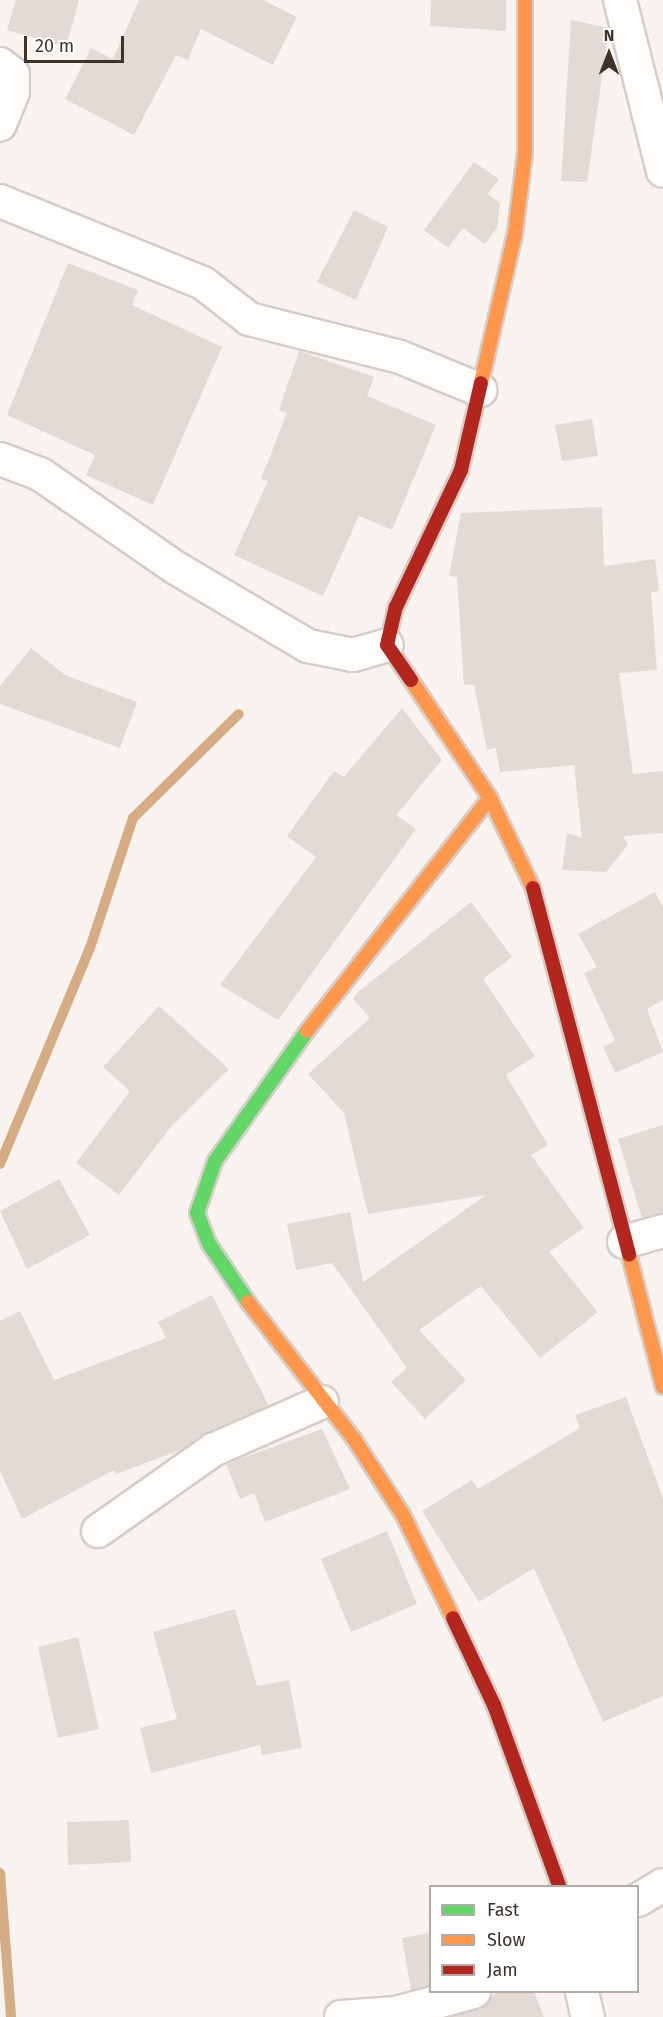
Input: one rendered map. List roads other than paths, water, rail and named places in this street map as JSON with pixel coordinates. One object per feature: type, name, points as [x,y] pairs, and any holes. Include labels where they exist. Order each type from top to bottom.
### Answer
[{"type":"street","points":[[525,0],[525,153],[515,233],[461,470],[396,607],[387,645],[490,798],[535,892],[663,1388]]},
{"type":"street","points":[[620,0],[663,171]]},
{"type":"street","points":[[0,64],[13,74],[13,92],[0,124]]},
{"type":"street","points":[[0,201],[203,284],[249,319],[400,357],[480,390]]},
{"type":"street","points":[[0,459],[40,474],[176,568],[308,646],[353,655],[387,645]]},
{"type":"street","points":[[490,798],[337,989],[215,1161],[201,1193],[197,1214],[209,1244],[322,1402],[354,1439],[397,1506],[434,1577],[494,1705],[558,1885]]},
{"type":"street","points":[[624,1242],[663,1231]]},
{"type":"street","points":[[98,1531],[213,1450],[322,1402]]},
{"type":"street","points":[[639,1899],[663,1885]]},
{"type":"street","points":[[341,2017],[396,2013],[470,1993]]},
{"type":"street","points":[[582,1993],[588,2017]]},
{"type":"waterway","points":[[0,1164],[90,948],[133,818],[239,714]]},
{"type":"waterway","points":[[0,1873],[11,2017]]}]
